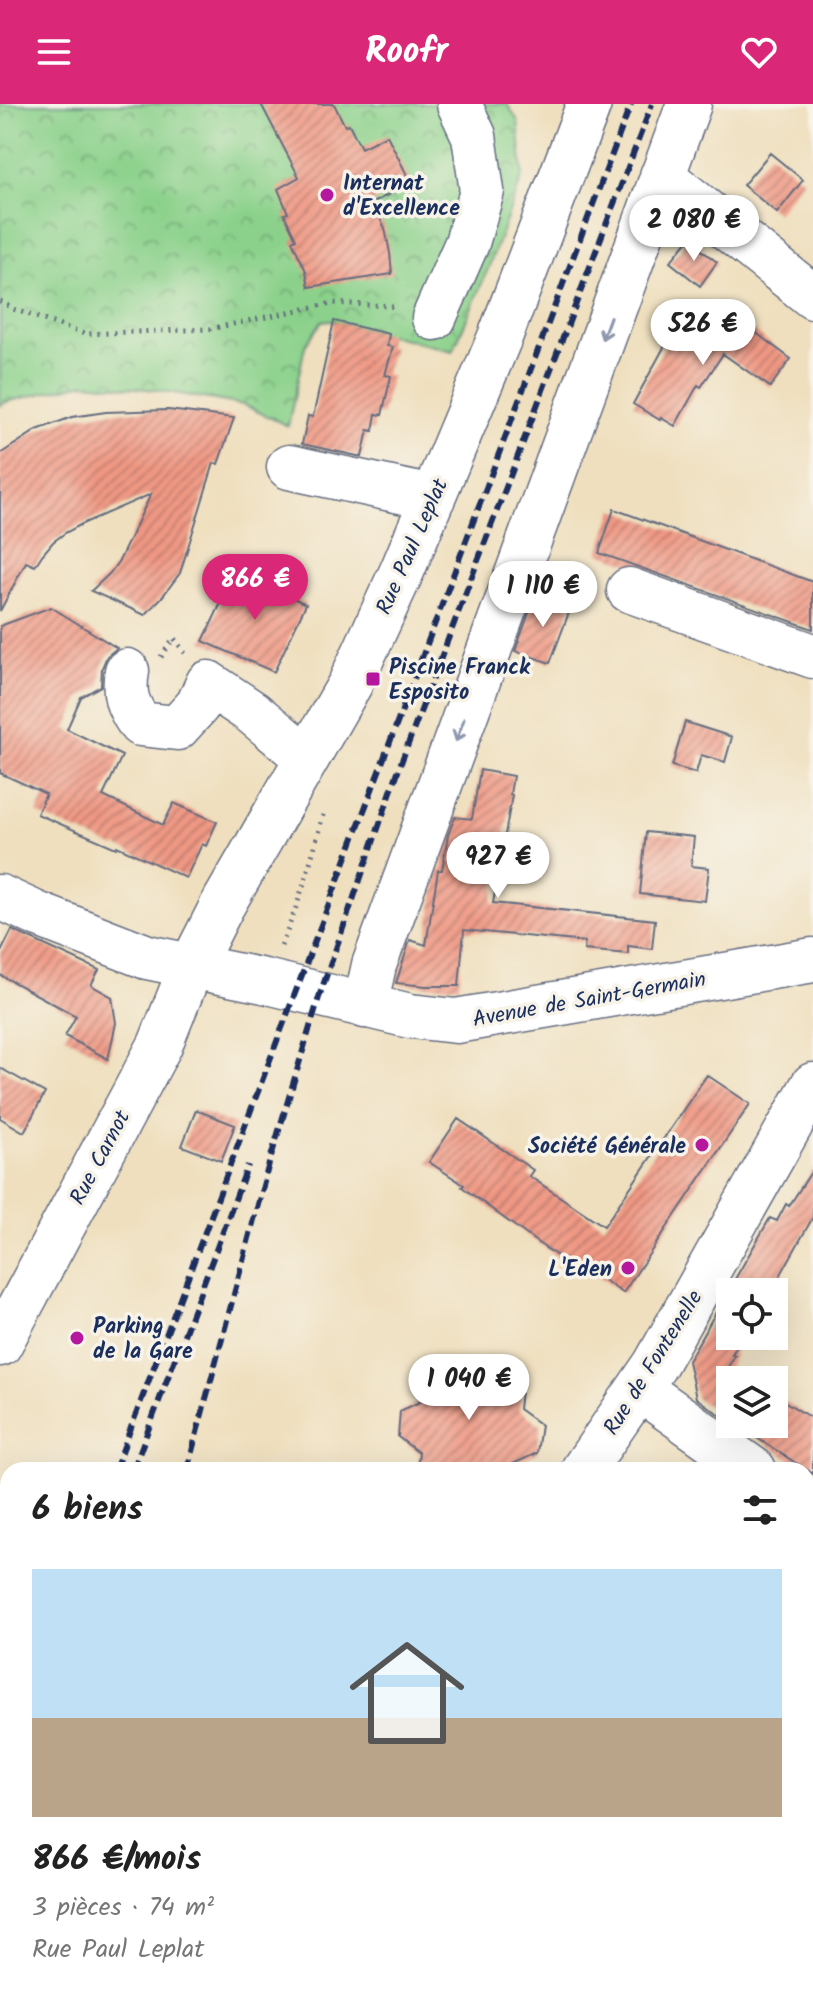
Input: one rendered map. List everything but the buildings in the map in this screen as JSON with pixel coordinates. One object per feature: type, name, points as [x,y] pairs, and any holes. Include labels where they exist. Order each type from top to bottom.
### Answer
[{"type":"street","points":[[434,318],[467,243],[482,191],[474,136],[459,104]]},
{"type":"street","points":[[365,1006],[374,965],[684,118],[726,104]]},
{"type":"street","name":"Rue Paul Leplat","points":[[191,967],[222,906],[350,684],[500,337],[582,108]]},
{"type":"street","points":[[662,176],[813,297]]},
{"type":"street","points":[[289,467],[433,498]]},
{"type":"street","points":[[629,590],[813,656]]},
{"type":"street","points":[[127,671],[124,689],[140,724],[177,728],[198,705],[208,683],[253,713],[307,758]]},
{"type":"street","name":"Avenue de Saint-Germain","points":[[0,897],[147,957],[410,1016],[456,1021],[813,960]]},
{"type":"street","name":"Rue Carnot","points":[[0,1344],[160,1045],[191,967]]},
{"type":"street","name":"Rue de Fontenelle","points":[[589,1462],[655,1365],[813,1085]]},
{"type":"street","points":[[640,1389],[743,1462]]},
{"type":"path","points":[[0,301],[13,309],[84,334],[210,329],[332,303],[390,306],[434,318]]},
{"type":"path","points":[[264,981],[295,914],[324,810]]},
{"type":"green space","points":[[0,104],[507,104],[518,121],[523,175],[453,351],[330,320],[322,321],[305,346],[288,426],[244,405],[156,390],[85,383],[0,406]]},
{"type":"railway","points":[[118,1462],[631,104]]},
{"type":"railway","points":[[189,1462],[268,1167],[320,994],[402,760],[652,104]]},
{"type":"railway","points":[[136,1462],[248,1165]]},
{"type":"place","name":"Internat d'Excellence","points":[[327,195]]},
{"type":"place","name":"Piscine Franck Esposito","points":[[373,679]]},
{"type":"place","name":"Société Générale","points":[[702,1145]]},
{"type":"place","name":"L'Eden","points":[[628,1268]]},
{"type":"place","name":"Parking de la Gare","points":[[77,1338]]}]
